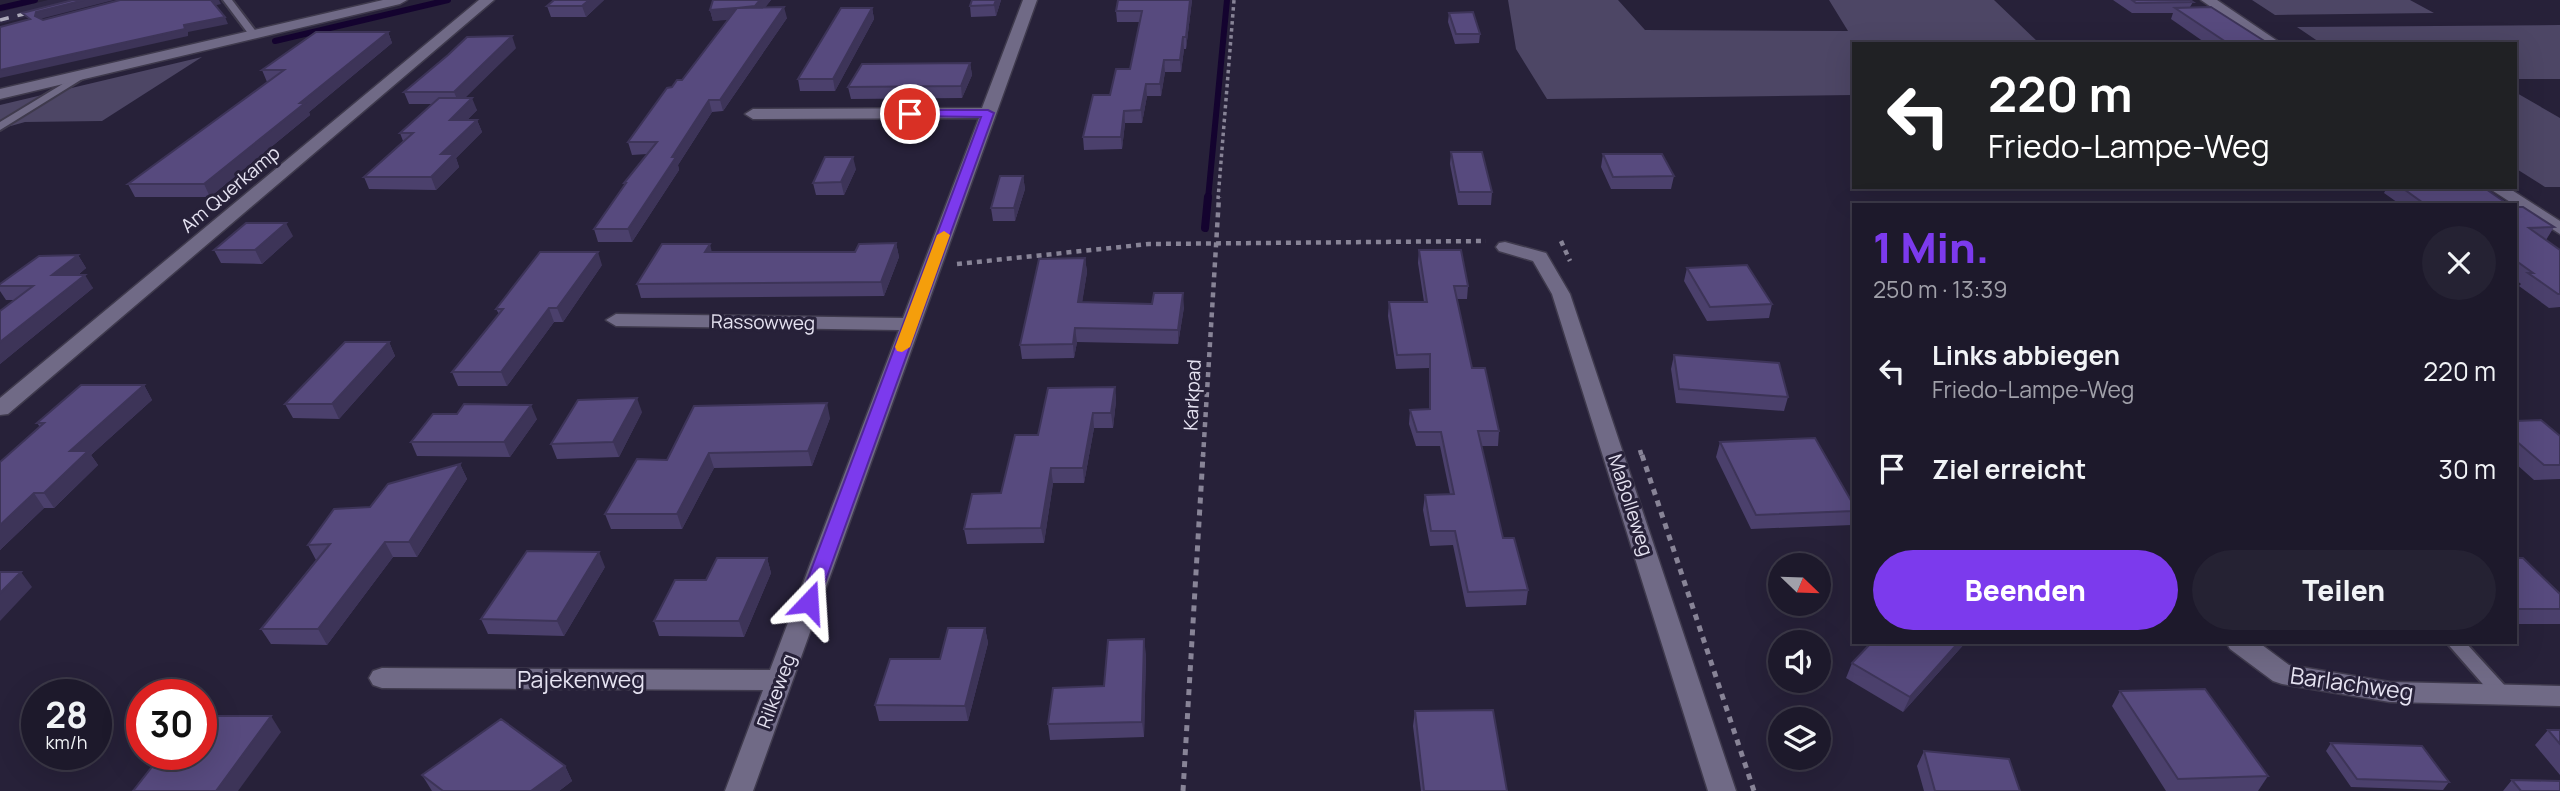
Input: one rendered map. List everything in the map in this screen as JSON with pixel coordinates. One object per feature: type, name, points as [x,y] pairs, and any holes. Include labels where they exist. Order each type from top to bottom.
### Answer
[{"type":"street","points":[[0,94],[400,0]]},
{"type":"street","name":"Am Querkamp","points":[[0,409],[487,0]]},
{"type":"street","name":"Rilkeweg","points":[[739,791],[1030,0]]},
{"type":"street","points":[[2208,0],[2272,42]]},
{"type":"street","points":[[753,114],[988,113]]},
{"type":"street","points":[[2498,189],[2560,229]]},
{"type":"street","name":"Maßolleweg","points":[[1505,247],[1540,257],[1561,294],[1723,791]]},
{"type":"street","name":"Rassowweg","points":[[616,320],[911,324]]},
{"type":"street","name":"Barlachweg","points":[[2242,644],[2282,674],[2390,692],[2560,696]]},
{"type":"street","name":"Pajekenweg","points":[[382,678],[780,680]]},
{"type":"lane","points":[[227,0],[253,34]]},
{"type":"lane","points":[[0,127],[84,74]]},
{"type":"lane","points":[[2456,644],[2501,693]]},
{"type":"path","name":"Karkpad","points":[[1183,791],[1214,243],[1234,0]]},
{"type":"path","points":[[932,267],[1149,244],[1490,241],[1505,247]]},
{"type":"shaded area","points":[[48,0],[92,0],[0,24],[0,12]]},
{"type":"shaded area","points":[[1508,0],[1618,0],[1645,30],[1848,31],[1829,0],[1994,0],[2038,42],[1852,42],[1852,95],[1547,99],[1516,49]]},
{"type":"shaded area","points":[[2252,0],[2410,0],[2434,13],[2275,15]]},
{"type":"shaded area","points":[[2560,25],[2560,79],[2517,79],[2517,42],[2319,42],[2297,27]]},
{"type":"shaded area","points":[[202,57],[102,121],[25,122],[0,129],[0,105]]},
{"type":"shaded area","points":[[2517,93],[2560,118],[2560,187],[2545,187],[2517,169]]},
{"type":"building","points":[[73,0],[84,0],[36,12],[35,16],[43,20],[120,0],[211,0],[225,17],[184,25],[185,29],[0,70],[0,27],[30,19],[22,13]]},
{"type":"building","points":[[554,0],[589,0],[582,6],[547,6]]},
{"type":"building","points":[[713,0],[760,0],[755,6],[710,10]]},
{"type":"building","points":[[972,0],[996,0],[994,5],[970,6]]},
{"type":"building","points":[[1118,0],[1190,0],[1186,37],[1183,37],[1180,60],[1164,60],[1160,84],[1146,84],[1141,110],[1124,111],[1121,137],[1083,137],[1093,95],[1110,95],[1116,69],[1130,69],[1142,11],[1116,11]]},
{"type":"building","points":[[2132,0],[2190,0],[2193,2],[2136,3]]},
{"type":"building","points":[[784,7],[720,100],[709,100],[672,157],[676,157],[628,229],[594,229],[624,183],[657,142],[628,142],[667,88],[672,87],[677,80],[682,80],[737,8]]},
{"type":"building","points":[[2211,7],[2266,42],[2226,42],[2175,8]]},
{"type":"building","points":[[841,8],[872,8],[833,79],[798,79]]},
{"type":"building","points":[[1473,12],[1480,34],[1456,34],[1449,13]]},
{"type":"building","points":[[316,32],[388,32],[204,184],[128,184],[284,70],[262,70]]},
{"type":"building","points":[[512,36],[454,92],[404,92],[467,37]]},
{"type":"building","points":[[970,63],[961,86],[848,87],[862,64]]},
{"type":"building","points":[[439,98],[472,98],[450,120],[477,120],[441,154],[454,154],[431,177],[364,177],[413,133],[400,133]]},
{"type":"building","points":[[1451,152],[1482,152],[1492,192],[1459,192]]},
{"type":"building","points":[[1603,154],[1662,154],[1674,176],[1613,177]]},
{"type":"building","points":[[825,157],[853,157],[841,182],[813,183]]},
{"type":"building","points":[[1000,176],[1023,176],[1014,208],[991,208]]},
{"type":"building","points":[[2404,189],[2486,189],[2506,203],[2423,203]]},
{"type":"building","points":[[2517,207],[2523,207],[2554,227],[2529,228],[2560,250],[2560,294],[2528,273],[2533,273],[2517,261]]},
{"type":"building","points":[[246,223],[286,223],[255,250],[214,250]]},
{"type":"building","points":[[896,243],[881,282],[637,284],[662,244],[710,244],[705,252],[855,252],[859,244]]},
{"type":"building","points":[[1419,250],[1461,250],[1468,286],[1454,286],[1472,368],[1485,368],[1499,431],[1478,431],[1503,538],[1514,538],[1528,590],[1468,592],[1455,531],[1431,531],[1425,495],[1454,494],[1441,432],[1417,432],[1410,410],[1430,409],[1430,354],[1397,355],[1389,302],[1427,302]]},
{"type":"building","points":[[540,252],[598,252],[557,308],[549,308],[501,372],[452,372],[503,309],[496,309]]},
{"type":"building","points":[[78,255],[52,275],[85,275],[0,342],[0,311],[33,286],[0,284],[39,256]]},
{"type":"building","points":[[1085,258],[1078,302],[1152,304],[1154,293],[1183,293],[1178,330],[1075,328],[1073,344],[1020,345],[1039,259]]},
{"type":"building","points":[[1747,265],[1772,304],[1710,307],[1687,268]]},
{"type":"building","points":[[345,342],[389,342],[332,404],[285,404]]},
{"type":"building","points":[[1674,355],[1779,363],[1788,397],[1679,389]]},
{"type":"building","points":[[81,385],[144,385],[70,451],[88,451],[44,493],[34,493],[0,525],[0,462],[44,423],[37,423]]},
{"type":"building","points":[[1115,387],[1111,413],[1093,413],[1083,468],[1051,468],[1041,528],[964,529],[972,494],[1001,493],[1015,435],[1038,435],[1048,388]]},
{"type":"building","points":[[637,398],[613,442],[551,444],[578,400]]},
{"type":"building","points":[[827,403],[808,451],[709,453],[677,514],[605,514],[637,459],[667,460],[694,406]]},
{"type":"building","points":[[464,404],[531,405],[504,442],[411,442],[433,414],[457,414]]},
{"type":"building","points":[[2541,420],[2560,436],[2560,465],[2544,465],[2517,442],[2517,421]]},
{"type":"building","points":[[1815,438],[1852,502],[1852,511],[1756,515],[1720,442]]},
{"type":"building","points":[[460,464],[409,542],[385,542],[318,629],[261,629],[330,544],[308,545],[334,509],[370,507],[388,484]]},
{"type":"building","points":[[527,551],[599,552],[557,621],[481,619]]},
{"type":"building","points":[[717,558],[767,558],[739,621],[654,621],[675,580],[706,580]]},
{"type":"building","points":[[2517,558],[2523,558],[2560,594],[2560,609],[2517,609]]},
{"type":"building","points":[[0,572],[21,572],[0,593]]},
{"type":"building","points":[[948,628],[985,628],[965,706],[875,705],[890,659],[940,659]]},
{"type":"building","points":[[1144,639],[1142,722],[1048,724],[1053,688],[1104,686],[1108,640]]},
{"type":"building","points":[[1870,644],[1957,644],[1910,697],[1852,663]]},
{"type":"building","points":[[2205,689],[2268,776],[2178,779],[2120,691]]},
{"type":"building","points":[[1493,710],[1507,791],[1424,791],[1415,711]]},
{"type":"building","points":[[217,716],[271,716],[216,791],[133,791],[149,770],[217,770]]},
{"type":"building","points":[[501,719],[565,766],[531,791],[443,791],[422,775]]},
{"type":"building","points":[[2548,730],[2560,730],[2560,744]]},
{"type":"building","points":[[2331,743],[2422,746],[2449,782],[2357,779]]},
{"type":"building","points":[[1924,751],[2009,759],[2020,791],[1935,791]]},
{"type":"building","points":[[2512,780],[2560,781],[2560,791],[2521,791]]},
{"type":"waterway","points":[[0,8],[35,0]]},
{"type":"waterway","points":[[275,41],[448,0]]},
{"type":"waterway","points":[[1208,199],[1227,0]]},
{"type":"waterway","points":[[1205,228],[1208,197]]},
{"type":"railway","points":[[0,20],[80,0]]},
{"type":"slow traffic","points":[[902,347],[944,235]]},
{"type":"route","points":[[809,602],[988,113],[910,114]]}]
